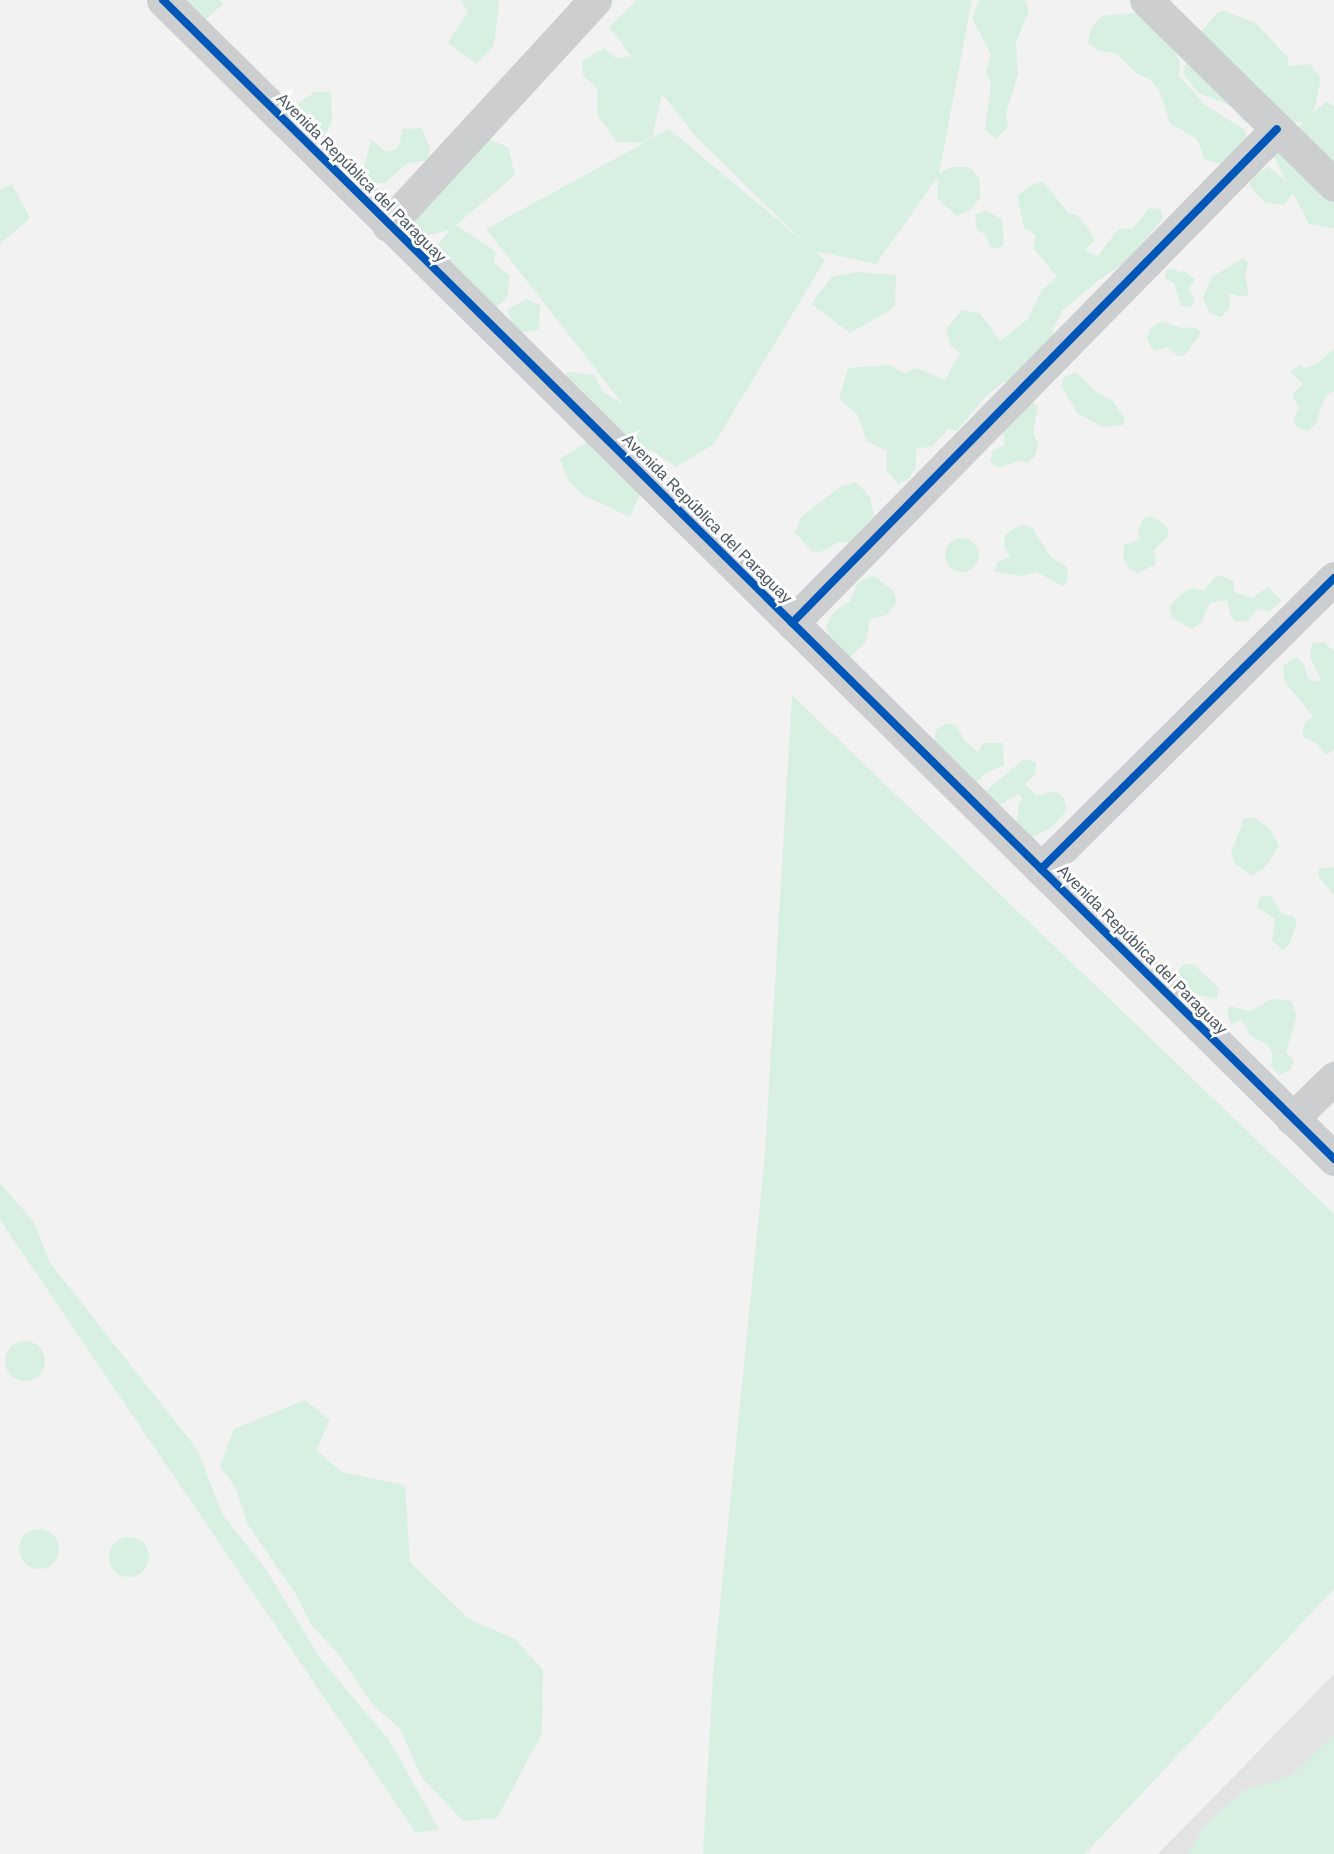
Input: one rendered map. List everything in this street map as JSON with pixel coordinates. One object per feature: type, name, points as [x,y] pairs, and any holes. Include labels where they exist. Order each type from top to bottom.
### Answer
[{"type":"street","name":"Avenida República del Paraguay","points":[[163,0],[1334,1159]]},
{"type":"street","points":[[388,225],[595,0]]},
{"type":"street","points":[[1146,0],[1334,185]]},
{"type":"street","points":[[792,622],[1277,129]]},
{"type":"street","points":[[1041,869],[1334,578]]},
{"type":"street","points":[[1292,1119],[1334,1078]]},
{"type":"shaded area","points":[[1334,1674],[1334,1854],[1158,1854]]},
{"type":"green space","points":[[171,0],[220,0],[223,4],[204,21]]},
{"type":"green space","points":[[460,0],[498,0],[494,46],[476,64],[448,43],[468,11]]},
{"type":"green space","points":[[637,0],[972,0],[939,174],[951,167],[970,167],[980,179],[980,198],[970,210],[957,216],[937,198],[938,177],[876,264],[815,251],[825,260],[714,444],[676,467],[650,449],[647,479],[630,517],[585,496],[569,482],[560,459],[585,443],[586,432],[556,389],[568,372],[594,375],[604,393],[623,404],[486,229],[644,143],[617,142],[598,116],[597,88],[583,76],[582,61],[604,48],[616,58],[631,56],[609,27]],"holes":[[[662,94],[698,139],[804,242],[669,129],[652,138]]]},
{"type":"green space","points":[[979,0],[1025,0],[1029,11],[1016,42],[1018,74],[1006,114],[1008,127],[996,139],[985,129],[991,84],[986,72],[991,55],[972,18]]},
{"type":"green space","points":[[1224,11],[1256,23],[1288,58],[1289,66],[1310,64],[1321,78],[1314,112],[1327,101],[1334,107],[1334,228],[1309,224],[1293,193],[1284,205],[1265,203],[1250,186],[1251,176],[1269,167],[1286,181],[1272,152],[1303,122],[1256,126],[1241,119],[1238,109],[1197,92],[1183,73],[1192,42],[1217,13]]},
{"type":"green space","points":[[1132,13],[1146,15],[1170,39],[1180,62],[1179,76],[1205,105],[1245,130],[1247,141],[1226,165],[1205,160],[1197,139],[1170,123],[1159,90],[1149,79],[1136,73],[1117,54],[1099,51],[1088,43],[1091,28],[1102,16]]},
{"type":"green space","points":[[315,92],[331,92],[332,120],[326,133],[320,135],[284,120],[300,102]]},
{"type":"green space","points":[[422,128],[430,149],[428,160],[406,164],[385,183],[360,183],[371,139],[386,152],[398,148],[403,129]]},
{"type":"green space","points":[[489,139],[508,147],[515,175],[456,225],[496,252],[494,263],[510,276],[507,298],[484,317],[432,252],[450,230],[420,237],[405,228],[467,152]]},
{"type":"green space","points":[[1044,182],[1069,214],[1077,215],[1088,228],[1094,240],[1085,251],[1098,256],[1118,229],[1133,228],[1149,208],[1161,209],[1163,218],[1128,261],[1100,279],[1062,311],[1053,330],[1056,340],[1015,380],[1002,383],[984,398],[957,431],[948,429],[933,446],[916,449],[916,466],[910,478],[898,484],[886,470],[887,451],[867,441],[857,414],[839,399],[848,368],[889,365],[904,373],[917,368],[945,380],[960,353],[950,345],[946,329],[962,310],[980,313],[1000,341],[1028,319],[1041,291],[1057,277],[1034,249],[1036,235],[1024,228],[1017,196],[1033,184]]},
{"type":"green space","points":[[12,184],[30,218],[0,244],[0,189]]},
{"type":"green space","points":[[986,211],[1002,219],[1004,243],[998,249],[990,247],[986,235],[977,230],[975,215]]},
{"type":"green space","points":[[1243,258],[1248,263],[1245,276],[1249,294],[1243,297],[1229,293],[1230,307],[1221,317],[1210,314],[1203,298],[1212,277]]},
{"type":"green space","points":[[1175,269],[1178,273],[1184,270],[1195,280],[1189,289],[1195,300],[1192,307],[1181,306],[1174,283],[1165,278],[1166,270]]},
{"type":"green space","points":[[858,272],[896,275],[895,307],[850,333],[811,304],[832,277]]},
{"type":"green space","points":[[526,299],[540,305],[539,329],[517,334],[507,310]]},
{"type":"green space","points":[[1162,321],[1181,328],[1195,327],[1201,333],[1185,355],[1178,356],[1167,347],[1156,351],[1151,347],[1147,338],[1150,329]]},
{"type":"green space","points":[[1334,349],[1334,391],[1325,396],[1316,424],[1308,431],[1298,428],[1293,421],[1298,408],[1292,394],[1303,384],[1290,372],[1300,365],[1304,368],[1317,364]]},
{"type":"green space","points":[[1076,372],[1097,393],[1112,400],[1125,418],[1123,425],[1103,427],[1078,414],[1061,386],[1064,377]]},
{"type":"green space","points":[[1029,398],[1038,407],[1033,433],[1038,444],[1035,456],[1027,463],[1018,461],[999,468],[990,462],[993,451],[1005,444],[1001,422]]},
{"type":"green space","points":[[856,482],[870,497],[874,516],[850,542],[837,542],[827,550],[813,553],[795,532],[801,517],[841,486]]},
{"type":"green space","points":[[1152,516],[1167,527],[1169,535],[1154,550],[1156,564],[1138,573],[1129,569],[1123,557],[1124,545],[1140,539],[1138,530],[1143,519]]},
{"type":"green space","points":[[1022,524],[1032,527],[1051,557],[1067,567],[1068,581],[1062,586],[1037,572],[1023,576],[994,572],[997,563],[1010,556],[1004,545],[1005,535]]},
{"type":"green space","points":[[962,538],[974,543],[979,555],[974,567],[962,572],[950,567],[945,555],[950,543]]},
{"type":"green space","points":[[873,575],[893,590],[897,603],[887,615],[870,619],[866,642],[844,662],[829,638],[826,626],[834,612],[850,601],[858,582]]},
{"type":"green space","points":[[1221,575],[1234,582],[1234,592],[1252,598],[1268,587],[1282,601],[1268,612],[1258,609],[1247,621],[1236,622],[1231,617],[1227,600],[1210,603],[1201,623],[1192,629],[1172,618],[1169,606],[1180,595],[1192,588],[1204,591],[1214,578]]},
{"type":"green space","points":[[1324,642],[1334,651],[1334,750],[1326,755],[1315,742],[1303,737],[1303,726],[1313,716],[1285,682],[1283,666],[1296,657],[1304,664],[1308,678],[1314,682],[1321,680],[1310,657],[1312,643]]},
{"type":"green space","points":[[792,695],[1334,1214],[1334,1589],[1085,1854],[703,1854],[713,1674],[765,1153]]},
{"type":"green space","points":[[946,723],[956,725],[965,741],[978,752],[983,743],[1003,743],[1004,766],[989,771],[974,784],[934,744],[936,730]]},
{"type":"green space","points":[[1024,759],[1036,762],[1035,774],[1025,784],[1037,796],[1055,791],[1064,798],[1067,810],[1052,827],[1031,838],[1016,826],[1019,803],[1023,799],[1018,794],[1001,804],[989,805],[983,793]]},
{"type":"green space","points":[[1244,818],[1255,818],[1270,829],[1279,846],[1266,866],[1253,876],[1235,864],[1231,853]]},
{"type":"green space","points":[[1334,867],[1334,895],[1318,876],[1319,869]]},
{"type":"green space","points":[[1261,896],[1271,896],[1281,913],[1294,917],[1297,924],[1289,945],[1283,950],[1272,941],[1275,919],[1257,907]]},
{"type":"green space","points":[[1193,964],[1219,988],[1217,999],[1194,994],[1173,980],[1182,965]]},
{"type":"green space","points":[[1272,999],[1291,1001],[1297,1015],[1286,1052],[1294,1061],[1290,1070],[1279,1075],[1271,1066],[1273,1054],[1267,1045],[1250,1035],[1242,1020],[1233,1024],[1229,1021],[1227,1012],[1230,1006],[1250,1011]]},
{"type":"green space","points":[[0,1183],[34,1222],[50,1263],[197,1449],[223,1515],[267,1571],[320,1658],[389,1740],[439,1829],[416,1833],[0,1220]]},
{"type":"green space","points":[[25,1341],[39,1347],[45,1361],[39,1375],[25,1381],[11,1375],[5,1361],[11,1347]]},
{"type":"green space","points":[[305,1400],[330,1420],[316,1450],[342,1472],[405,1485],[410,1562],[469,1619],[515,1639],[543,1670],[542,1733],[497,1818],[463,1821],[422,1778],[400,1729],[374,1706],[336,1651],[312,1626],[295,1593],[248,1525],[235,1487],[220,1466],[234,1429]]},
{"type":"green space","points":[[39,1529],[53,1535],[59,1549],[53,1563],[39,1569],[25,1563],[19,1549],[25,1535]]},
{"type":"green space","points":[[129,1537],[143,1543],[149,1557],[143,1571],[129,1577],[115,1571],[109,1557],[115,1543]]},
{"type":"green space","points":[[1334,1734],[1334,1854],[1187,1854],[1208,1822],[1245,1790],[1291,1776]]},
{"type":"cycle path","points":[[163,0],[1334,1159]]},
{"type":"cycle path","points":[[792,623],[1277,129]]},
{"type":"cycle path","points":[[1041,869],[1334,578]]}]
